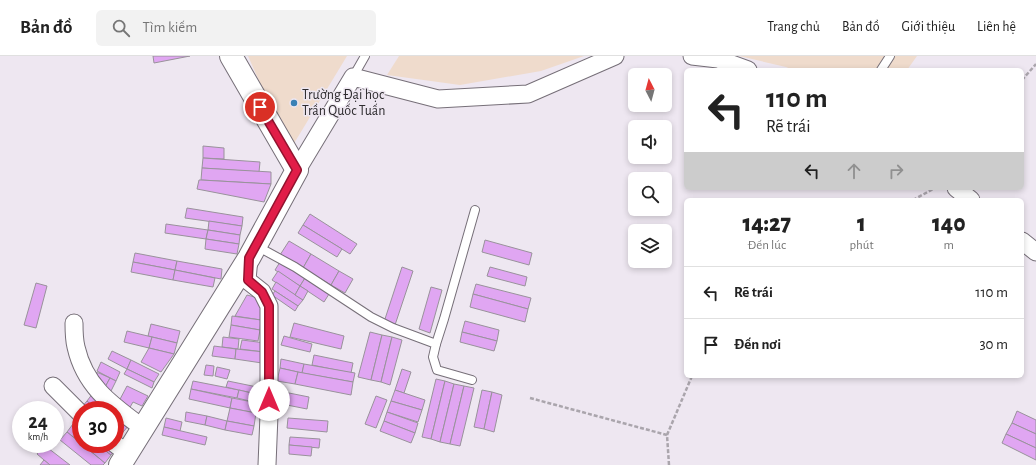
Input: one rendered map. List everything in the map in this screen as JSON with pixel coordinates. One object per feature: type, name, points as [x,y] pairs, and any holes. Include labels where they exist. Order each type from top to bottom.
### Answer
[{"type":"street","points":[[231,56],[297,170]]},
{"type":"street","points":[[121,454],[143,428],[249,258],[297,170],[352,77],[438,98],[528,94],[615,56]]},
{"type":"street","points":[[692,56],[718,59],[743,68]]},
{"type":"street","points":[[958,190],[968,198]]},
{"type":"street","points":[[1024,242],[1036,252]]},
{"type":"street","points":[[249,258],[248,280],[262,292],[269,306],[269,415],[267,465]]},
{"type":"street","points":[[74,323],[76,347],[88,379],[97,391],[143,428]]},
{"type":"street","points":[[53,386],[72,405]]},
{"type":"lane","points":[[352,77],[366,56]]},
{"type":"lane","points":[[882,68],[890,56]]},
{"type":"lane","points":[[472,380],[437,370],[434,357],[436,344],[475,210]]},
{"type":"lane","points":[[249,258],[262,249],[295,267],[371,317],[393,328],[436,344]]},
{"type":"path","points":[[1024,78],[1036,64]]},
{"type":"path","points":[[917,198],[931,190]]},
{"type":"path","points":[[669,465],[667,435],[691,378]]},
{"type":"path","points":[[530,398],[667,435]]},
{"type":"shaded area","name":"Trường Đại học Trần Quốc Tuấn","points":[[248,56],[347,56],[290,150]]},
{"type":"shaded area","name":"Trường Đại học Trần Quốc Tuấn","points":[[399,56],[584,56],[541,71],[460,85],[387,75]]},
{"type":"shaded area","points":[[739,56],[917,56],[908,68],[786,67]]},
{"type":"building","points":[[153,56],[190,56],[154,63]]},
{"type":"building","points":[[203,146],[224,148],[224,159],[203,158]]},
{"type":"building","points":[[203,158],[260,162],[259,172],[202,168]]},
{"type":"building","points":[[202,168],[271,172],[271,184],[201,180]]},
{"type":"building","points":[[199,180],[271,184],[264,202],[197,189]]},
{"type":"building","points":[[187,208],[243,217],[242,226],[185,218]]},
{"type":"building","points":[[310,214],[357,244],[350,254],[303,225]]},
{"type":"building","points":[[209,221],[242,226],[240,235],[208,230]]},
{"type":"building","points":[[166,224],[208,230],[206,239],[165,233]]},
{"type":"building","points":[[303,225],[342,249],[337,257],[298,233]]},
{"type":"building","points":[[208,230],[240,235],[239,244],[206,239]]},
{"type":"building","points":[[206,239],[239,244],[237,254],[205,249]]},
{"type":"building","points":[[485,240],[532,253],[529,265],[482,252]]},
{"type":"building","points":[[289,241],[311,254],[303,268],[280,255]]},
{"type":"building","points":[[135,253],[177,261],[175,270],[133,262]]},
{"type":"building","points":[[311,254],[339,271],[331,285],[303,268]]},
{"type":"building","points":[[177,261],[222,269],[221,279],[175,270]]},
{"type":"building","points":[[133,262],[175,270],[173,280],[131,272]]},
{"type":"building","points":[[280,262],[305,278],[300,286],[275,270]]},
{"type":"building","points":[[402,267],[413,271],[395,325],[384,322]]},
{"type":"building","points":[[490,267],[527,277],[525,286],[487,276]]},
{"type":"building","points":[[175,270],[215,278],[213,287],[173,280]]},
{"type":"building","points":[[278,271],[300,286],[295,295],[272,280]]},
{"type":"building","points":[[339,271],[353,279],[345,293],[331,285]]},
{"type":"building","points":[[305,278],[329,294],[324,302],[300,286]]},
{"type":"building","points":[[276,282],[303,300],[298,306],[272,289]]},
{"type":"building","points":[[36,283],[47,286],[36,328],[24,325]]},
{"type":"building","points":[[476,284],[531,298],[528,309],[473,294]]},
{"type":"building","points":[[300,286],[308,291],[303,300],[295,295]]},
{"type":"building","points":[[431,287],[442,290],[430,333],[419,329]]},
{"type":"building","points":[[275,291],[298,306],[295,311],[272,295]]},
{"type":"building","points":[[473,294],[528,309],[525,322],[470,307]]},
{"type":"building","points":[[247,295],[262,299],[261,320],[235,316]]},
{"type":"building","points":[[232,316],[261,320],[260,330],[231,325]]},
{"type":"building","points":[[465,321],[499,330],[497,341],[462,332]]},
{"type":"building","points":[[294,323],[344,336],[341,349],[290,337]]},
{"type":"building","points":[[151,324],[180,331],[177,343],[148,336]]},
{"type":"building","points":[[231,325],[260,330],[258,341],[229,337]]},
{"type":"building","points":[[127,331],[152,337],[149,348],[124,342]]},
{"type":"building","points":[[370,332],[382,335],[371,380],[358,377]]},
{"type":"building","points":[[462,332],[497,341],[494,351],[460,342]]},
{"type":"building","points":[[382,335],[392,337],[381,382],[371,380]]},
{"type":"building","points":[[284,336],[312,344],[310,352],[281,345]]},
{"type":"building","points":[[152,337],[177,343],[174,354],[149,348]]},
{"type":"building","points":[[223,337],[239,339],[238,349],[222,347]]},
{"type":"building","points":[[392,337],[402,340],[390,385],[381,382]]},
{"type":"building","points":[[242,340],[265,343],[264,352],[240,349]]},
{"type":"building","points":[[214,346],[236,349],[235,359],[212,356]]},
{"type":"building","points":[[149,348],[174,354],[161,372],[141,362]]},
{"type":"building","points":[[236,349],[264,352],[262,363],[235,359]]},
{"type":"building","points":[[112,351],[131,360],[127,369],[108,359]]},
{"type":"building","points":[[314,355],[353,363],[351,373],[312,365]]},
{"type":"building","points":[[281,359],[304,364],[302,373],[280,368]]},
{"type":"building","points":[[131,360],[159,374],[154,382],[127,369]]},
{"type":"building","points":[[101,362],[120,372],[116,381],[97,371]]},
{"type":"building","points":[[304,364],[355,373],[353,382],[302,373]]},
{"type":"building","points":[[206,365],[214,366],[213,376],[204,375]]},
{"type":"building","points":[[217,367],[230,370],[227,379],[215,376]]},
{"type":"building","points":[[280,368],[298,372],[295,384],[277,381]]},
{"type":"building","points":[[127,369],[154,382],[152,388],[124,374]]},
{"type":"building","points":[[402,369],[411,372],[404,393],[395,390]]},
{"type":"building","points":[[90,372],[99,373],[110,378],[103,391]]},
{"type":"building","points":[[298,372],[353,382],[351,395],[295,384]]},
{"type":"building","points":[[110,378],[116,381],[109,395],[103,391]]},
{"type":"building","points":[[436,379],[445,381],[431,439],[422,437]]},
{"type":"building","points":[[193,381],[239,390],[237,398],[191,389]]},
{"type":"building","points":[[228,381],[262,388],[260,395],[226,387]]},
{"type":"building","points":[[445,381],[454,384],[440,442],[431,439]]},
{"type":"building","points":[[454,384],[464,386],[450,444],[440,442]]},
{"type":"building","points":[[127,386],[148,396],[142,406],[133,402],[129,409],[124,406],[124,401],[119,401]]},
{"type":"building","points":[[464,386],[474,388],[460,446],[450,444]]},
{"type":"building","points":[[191,389],[232,398],[230,408],[189,399]]},
{"type":"building","points":[[239,390],[260,395],[258,403],[237,398]]},
{"type":"building","points":[[395,390],[425,400],[422,410],[391,401]]},
{"type":"building","points":[[482,390],[492,392],[484,429],[474,427]]},
{"type":"building","points":[[284,392],[309,397],[307,409],[282,404]]},
{"type":"building","points":[[492,392],[502,395],[494,432],[484,429]]},
{"type":"building","points":[[93,393],[102,401],[87,401]]},
{"type":"building","points":[[376,396],[387,400],[376,428],[365,424]]},
{"type":"building","points":[[232,398],[258,403],[256,413],[230,408]]},
{"type":"building","points":[[391,401],[422,410],[418,422],[387,412]]},
{"type":"building","points":[[230,408],[256,413],[254,426],[227,421]]},
{"type":"building","points":[[1017,411],[1036,420],[1036,434],[1012,423]]},
{"type":"building","points":[[186,412],[207,416],[205,425],[185,421]]},
{"type":"building","points":[[387,412],[418,423],[415,433],[384,421]]},
{"type":"building","points":[[207,416],[227,421],[225,430],[205,425]]},
{"type":"building","points":[[166,418],[182,422],[180,431],[164,427]]},
{"type":"building","points":[[288,418],[328,421],[327,432],[287,428]]},
{"type":"building","points":[[124,419],[130,424],[124,431]]},
{"type":"building","points":[[227,421],[254,426],[252,435],[225,430]]},
{"type":"building","points":[[384,421],[415,433],[411,443],[380,431]]},
{"type":"building","points":[[1012,423],[1036,434],[1036,448],[1006,434]]},
{"type":"building","points":[[72,425],[72,436],[67,432]]},
{"type":"building","points":[[164,427],[207,437],[205,445],[162,435]]},
{"type":"building","points":[[67,432],[72,436],[72,450],[64,443],[64,435]]},
{"type":"building","points":[[1006,434],[1036,448],[1036,460],[1002,443]]},
{"type":"building","points":[[290,437],[320,439],[319,448],[289,445]]},
{"type":"building","points":[[289,445],[312,447],[311,456],[289,454]]},
{"type":"building","points":[[54,453],[70,465],[50,465],[37,454]]},
{"type":"building","points":[[76,453],[93,453],[105,463],[103,465],[91,465]]},
{"type":"building","points":[[93,453],[108,453],[111,455],[105,463]]},
{"type":"building","points":[[44,460],[50,465],[40,465]]},
{"type":"place","name":"Trường Đại học Trần Quốc Tuấn","points":[[294,103]]},
{"type":"route","points":[[260,107],[297,170],[249,258],[248,280],[262,292],[269,306],[269,400]]}]
